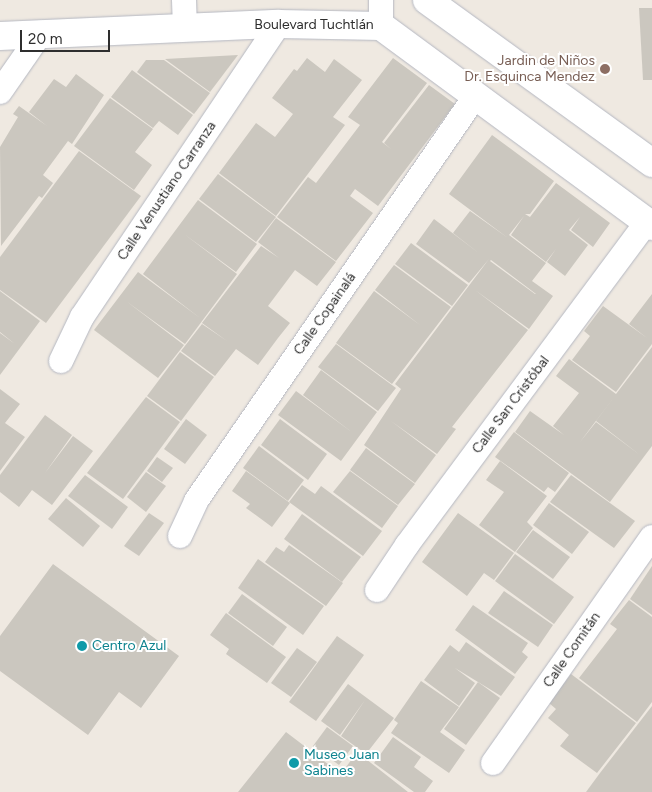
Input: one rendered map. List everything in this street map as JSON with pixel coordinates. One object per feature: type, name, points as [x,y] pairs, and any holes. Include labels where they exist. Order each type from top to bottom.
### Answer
[{"type":"street","points":[[184,0],[185,27]]},
{"type":"street","points":[[427,0],[652,163]]},
{"type":"street","name":"Boulevard Tuchtlán","points":[[0,36],[279,24],[381,13],[475,96],[650,224]]},
{"type":"street","name":"Calle Venustiano Carranza","points":[[61,361],[82,317],[279,24]]},
{"type":"street","points":[[0,92],[41,33]]},
{"type":"street","name":"Calle Copainalá","points":[[180,536],[196,501],[475,96]]},
{"type":"street","name":"Calle San Cristóbal","points":[[377,590],[406,544],[650,224]]},
{"type":"street","name":"Calle Comitán","points":[[493,763],[652,537]]},
{"type":"building","points":[[639,8],[652,8],[652,80],[643,80]]},
{"type":"building","points":[[238,55],[210,92],[165,59]]},
{"type":"building","points":[[307,58],[325,72],[334,59],[362,80],[333,117],[345,125],[276,216],[219,173],[256,123],[275,137],[293,114],[272,98],[294,69],[297,71]]},
{"type":"building","points":[[393,58],[427,83],[382,142],[391,149],[384,143],[429,85],[455,104],[378,206],[355,189],[350,196],[373,213],[336,261],[277,217],[308,177],[316,183],[360,125],[348,117]]},
{"type":"building","points":[[146,60],[164,60],[210,93],[194,114],[137,72]]},
{"type":"building","points":[[132,70],[193,115],[178,135],[159,121],[153,128],[111,97]]},
{"type":"building","points":[[76,74],[104,95],[72,144],[68,141],[43,175],[53,183],[42,198],[39,196],[1,246],[0,147],[18,117],[13,114],[19,106],[47,126],[29,112],[54,79],[66,87]]},
{"type":"building","points":[[110,98],[153,129],[135,152],[152,165],[134,190],[74,146]]},
{"type":"building","points":[[492,135],[554,181],[530,214],[525,214],[530,217],[556,183],[610,223],[593,247],[571,230],[580,217],[569,230],[588,245],[565,276],[547,262],[556,249],[546,262],[511,235],[524,216],[509,235],[546,263],[532,281],[553,296],[529,329],[475,290],[528,330],[452,427],[456,429],[437,454],[391,421],[436,455],[415,483],[364,445],[401,389],[395,384],[489,259],[469,283],[416,244],[434,219],[480,254],[453,233],[470,211],[508,238],[449,194]],"holes":[[[491,260],[535,294],[490,261]]]},
{"type":"building","points":[[79,151],[141,196],[46,323],[0,290],[0,257]]},
{"type":"building","points":[[218,174],[276,217],[256,242],[199,199]]},
{"type":"building","points":[[198,200],[257,244],[236,272],[184,234],[237,274],[185,344],[126,301],[184,345],[158,378],[94,330],[138,272],[200,318],[143,274]]},
{"type":"building","points":[[276,218],[336,262],[317,286],[295,270],[268,306],[290,323],[258,365],[236,349],[215,376],[181,351],[202,324],[227,341],[202,323],[261,246],[279,258],[258,242]]},
{"type":"building","points":[[411,243],[468,285],[452,306],[395,264]]},
{"type":"building","points":[[394,265],[451,307],[392,384],[336,343],[374,291],[420,325],[375,290]]},
{"type":"building","points":[[0,291],[40,321],[0,375],[0,333],[15,344],[0,332]]},
{"type":"building","points":[[652,294],[652,344],[616,392],[572,360],[590,336],[584,331],[603,306],[647,338],[629,324]]},
{"type":"building","points":[[336,344],[396,388],[378,411],[318,367]]},
{"type":"building","points":[[652,347],[652,446],[610,502],[515,432],[530,411],[564,435],[553,426],[579,393],[556,376],[569,359],[616,394]],"holes":[[[614,397],[596,421],[640,455],[596,422],[580,442]]]},
{"type":"building","points":[[180,352],[214,377],[181,421],[147,396]]},
{"type":"building","points":[[321,370],[377,412],[341,461],[278,415],[296,391],[353,433],[303,395]]},
{"type":"building","points":[[0,389],[20,404],[5,423],[25,437],[0,471]]},
{"type":"building","points":[[146,397],[180,422],[123,499],[87,473]]},
{"type":"building","points":[[45,415],[72,435],[45,473],[73,436],[93,451],[52,505],[32,490],[19,507],[0,492],[0,475]]},
{"type":"building","points":[[186,419],[207,435],[185,464],[164,449]]},
{"type":"building","points":[[280,419],[327,454],[308,480],[261,445]]},
{"type":"building","points":[[514,432],[569,473],[555,492],[548,487],[544,492],[495,457]]},
{"type":"building","points":[[259,446],[304,480],[288,501],[243,468]]},
{"type":"building","points":[[366,448],[415,484],[398,505],[350,470]]},
{"type":"building","points":[[157,457],[173,468],[162,482],[147,471]]},
{"type":"building","points":[[500,461],[547,496],[527,522],[533,528],[515,552],[479,525],[504,492],[486,480]]},
{"type":"building","points":[[246,471],[290,503],[272,527],[246,508],[250,504],[232,491]]},
{"type":"building","points":[[350,471],[398,506],[382,528],[333,492]]},
{"type":"building","points":[[146,472],[166,486],[146,512],[127,497]]},
{"type":"building","points":[[85,475],[128,507],[112,529],[68,496]]},
{"type":"building","points":[[571,475],[635,521],[614,548],[550,502]]},
{"type":"building","points":[[302,485],[315,494],[321,486],[382,531],[363,556],[289,502]]},
{"type":"building","points":[[66,498],[100,526],[83,547],[48,519]]},
{"type":"building","points":[[549,503],[589,532],[572,554],[533,525]]},
{"type":"building","points":[[149,513],[164,523],[139,556],[124,546]]},
{"type":"building","points":[[458,513],[514,553],[494,580],[484,573],[467,596],[422,562]]},
{"type":"building","points":[[302,514],[361,557],[342,582],[284,539]]},
{"type":"building","points":[[533,530],[570,557],[553,579],[516,552]]},
{"type":"building","points":[[289,545],[343,583],[326,606],[265,562],[276,547],[284,552]]},
{"type":"building","points":[[515,554],[574,597],[554,624],[495,581]]},
{"type":"building","points":[[258,559],[324,606],[303,635],[238,588]]},
{"type":"building","name":"Centro Azul","points":[[53,564],[179,656],[141,708],[119,692],[88,735],[0,671],[0,636]]},
{"type":"building","points":[[652,566],[652,615],[630,599]]},
{"type":"building","points":[[504,591],[553,625],[538,647],[488,613]]},
{"type":"building","points":[[242,594],[287,627],[273,646],[228,613]]},
{"type":"building","points":[[629,600],[652,617],[652,702],[637,722],[579,678],[617,629],[610,624]]},
{"type":"building","points":[[473,605],[528,643],[522,652],[528,657],[515,674],[455,630]]},
{"type":"building","points":[[226,613],[286,657],[267,683],[226,654],[229,649],[210,635]]},
{"type":"building","points":[[337,636],[364,655],[316,721],[289,702]]},
{"type":"building","points":[[466,642],[515,677],[501,696],[455,668],[475,683],[459,706],[424,680],[450,645],[459,652]]},
{"type":"building","points":[[297,648],[317,662],[291,697],[271,683]]},
{"type":"building","points":[[571,674],[636,723],[597,773],[560,746],[569,735],[548,718],[556,709],[549,703]]},
{"type":"building","points":[[421,681],[459,707],[440,732],[465,750],[449,773],[391,733],[398,723],[394,720]]},
{"type":"building","points":[[478,682],[500,698],[466,745],[444,729]]},
{"type":"building","points":[[348,684],[394,718],[366,754],[341,736],[365,700],[340,735],[321,721]]},
{"type":"building","points":[[652,706],[652,792],[586,792],[600,773]]},
{"type":"building","points":[[327,727],[353,746],[339,765],[313,746]]},
{"type":"building","name":"Museo Juan Sabines","points":[[286,732],[341,774],[357,752],[408,792],[238,792]]},
{"type":"building","points":[[393,737],[421,757],[414,767],[433,781],[425,792],[414,792],[374,763]]},
{"type":"place","name":"Jardin de Niños Dr. Esquinca Mendez","points":[[605,69]]},
{"type":"place","name":"Centro Azul","points":[[82,646]]},
{"type":"place","name":"Museo Juan Sabines","points":[[294,763]]}]
